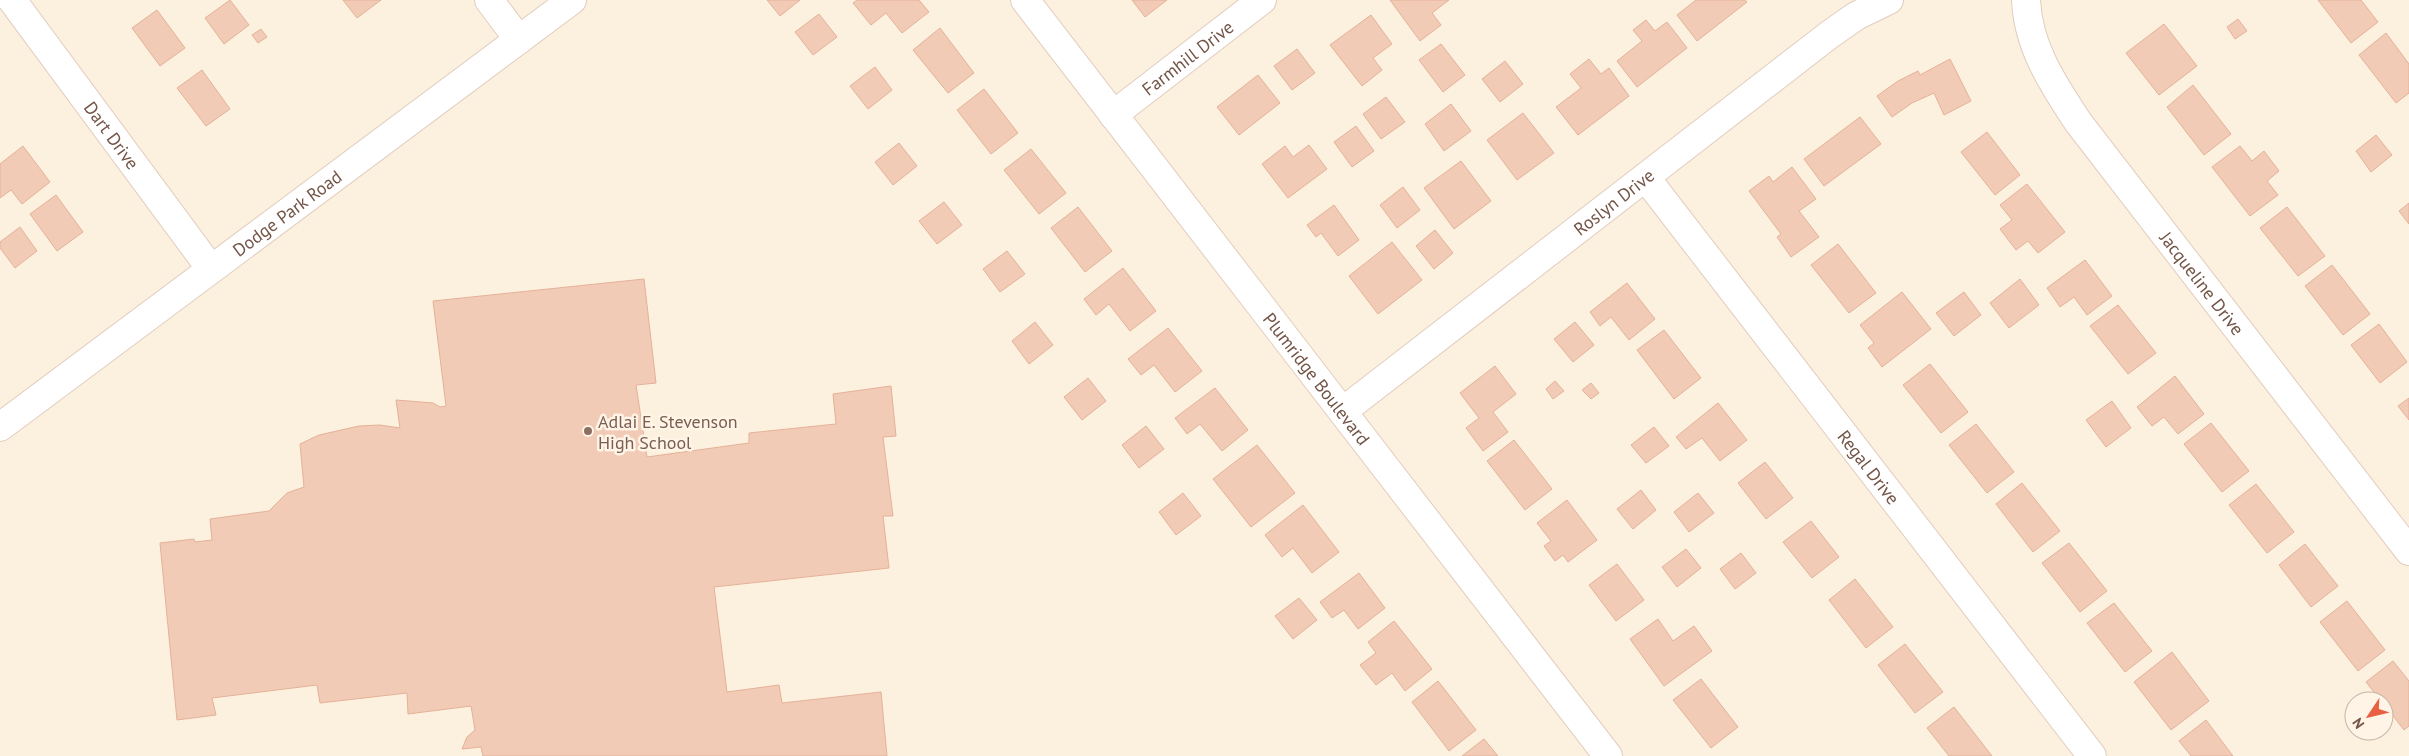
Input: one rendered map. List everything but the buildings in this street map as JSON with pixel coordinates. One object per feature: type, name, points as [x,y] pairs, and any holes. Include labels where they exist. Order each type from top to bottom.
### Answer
[{"type":"street","name":"Dart Drive","points":[[12,0],[211,269]]},
{"type":"street","points":[[489,0],[519,40]]},
{"type":"street","name":"Dodge Park Road","points":[[0,427],[572,0]]},
{"type":"street","name":"Plumridge Boulevard","points":[[1025,0],[1608,756]]},
{"type":"street","name":"Farmhill Drive","points":[[1113,115],[1262,0]]},
{"type":"street","name":"Roslyn Drive","points":[[1343,411],[1829,35],[1856,16],[1889,0]]},
{"type":"street","name":"Jacqueline Drive","points":[[2026,0],[2033,39],[2046,72],[2078,122],[2409,551]]},
{"type":"street","name":"Regal Drive","points":[[1646,178],[2092,756]]},
{"type":"place","name":"Adlai E. Stevenson High School","points":[[588,431]]}]
